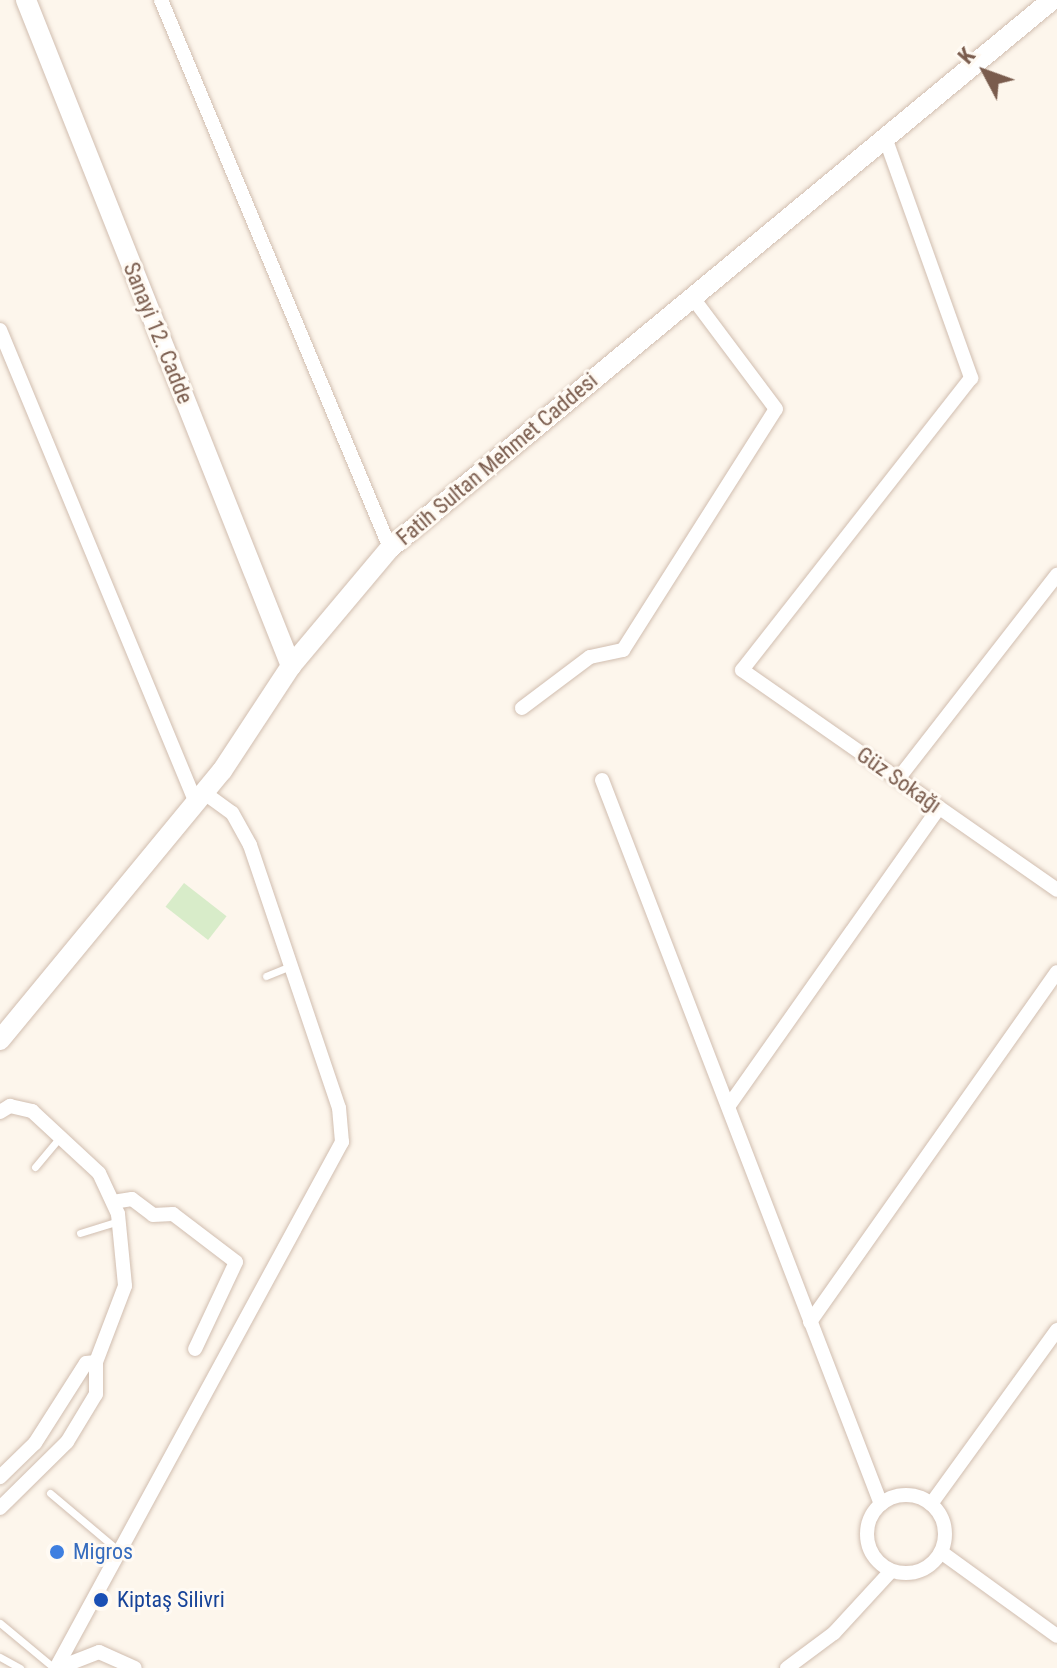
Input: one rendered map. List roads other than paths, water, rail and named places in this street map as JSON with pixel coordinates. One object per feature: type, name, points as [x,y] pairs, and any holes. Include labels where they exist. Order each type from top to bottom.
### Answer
[{"type":"main road","name":"Sanayi 12. Cadde","points":[[26,0],[291,666]]},
{"type":"main road","name":"Fatih Sultan Mehmet Caddesi","points":[[0,1040],[200,798],[291,666],[390,548],[887,143],[1052,0]]},
{"type":"street","points":[[161,0],[390,548]]},
{"type":"street","name":"Güz Sokağı","points":[[887,143],[971,378],[742,670],[1056,888]]},
{"type":"street","points":[[522,708],[590,657],[623,650],[776,409],[693,298]]},
{"type":"street","points":[[0,330],[200,798],[232,813],[250,845],[339,1108],[342,1142],[56,1668]]},
{"type":"street","points":[[898,779],[1057,575]]},
{"type":"street","points":[[602,780],[730,1104],[881,1504],[867,1540],[891,1571]]},
{"type":"street","points":[[730,1104],[939,808]]},
{"type":"street","points":[[810,1322],[1057,972]]},
{"type":"street","points":[[0,1112],[22,1106],[61,1136],[99,1173],[119,1221],[125,1286],[96,1362],[96,1394],[67,1442],[0,1508]]},
{"type":"street","points":[[113,1202],[132,1199],[153,1215],[173,1214],[236,1262],[195,1349]]},
{"type":"street","points":[[931,1504],[1057,1330]]},
{"type":"street","points":[[0,1477],[35,1443],[86,1363],[96,1362]]},
{"type":"street","points":[[787,1668],[834,1633],[891,1571],[925,1569],[941,1552],[944,1526],[931,1504],[906,1495],[881,1504]]},
{"type":"street","points":[[941,1552],[1057,1636]]},
{"type":"street","points":[[56,1668],[99,1652],[135,1668]]},
{"type":"lane","points":[[266,976],[291,966]]},
{"type":"lane","points":[[35,1167],[61,1136]]},
{"type":"lane","points":[[80,1233],[119,1221]]},
{"type":"lane","points":[[50,1493],[120,1552]]},
{"type":"lane","points":[[0,1623],[56,1668]]},
{"type":"lane","points":[[0,1657],[20,1668]]},
{"type":"place","name":"Migros","points":[[57,1552]]},
{"type":"place","name":"Kiptaş Silivri","points":[[101,1600]]}]
